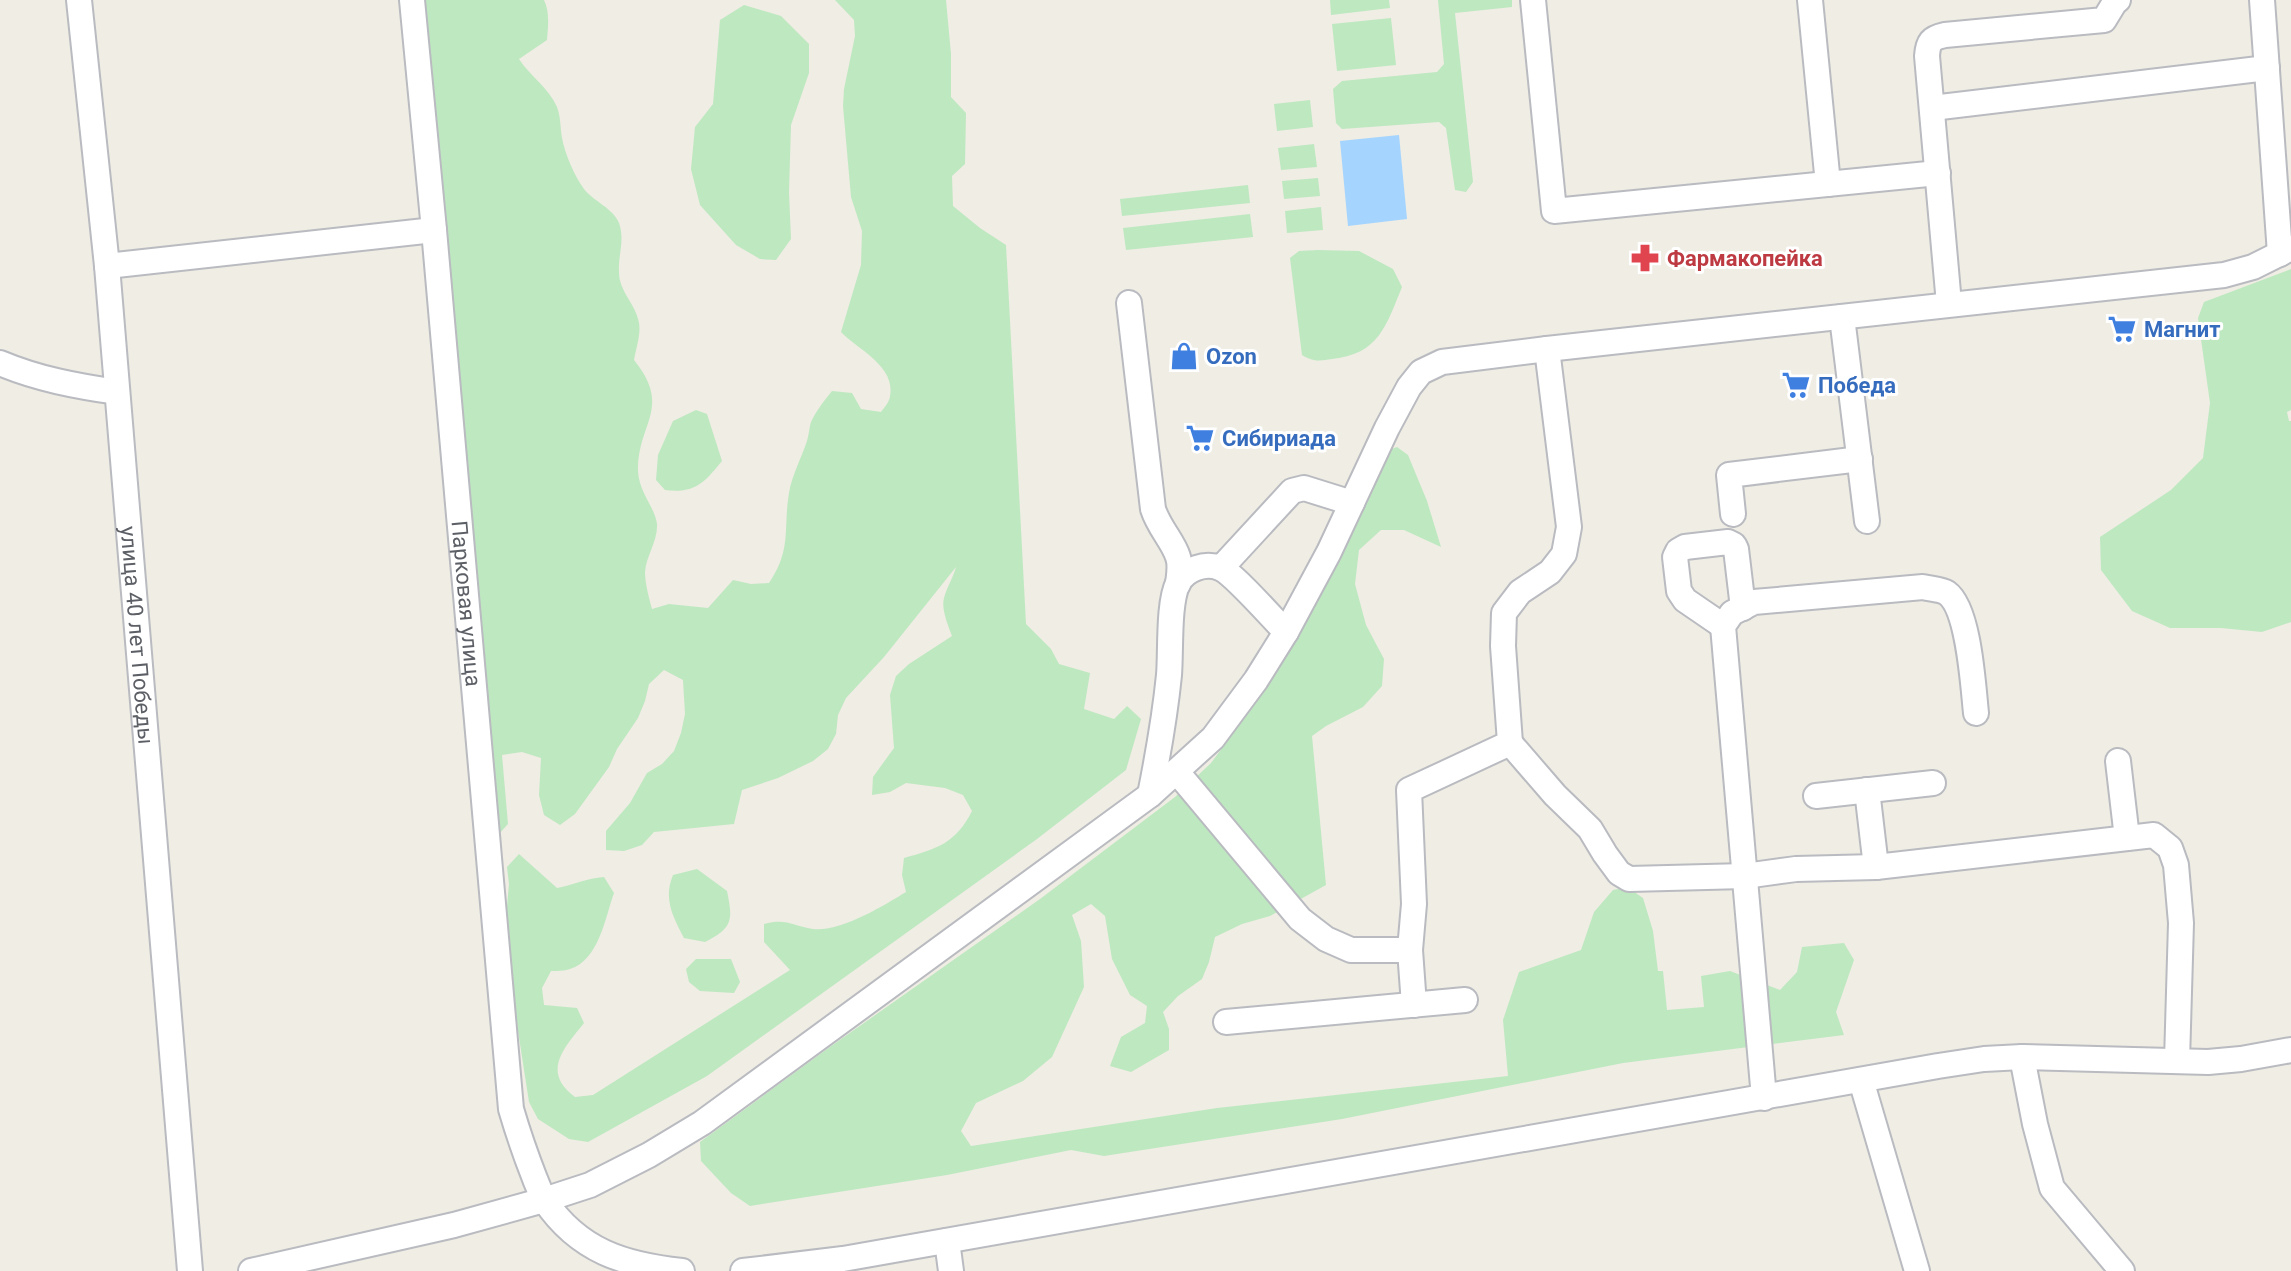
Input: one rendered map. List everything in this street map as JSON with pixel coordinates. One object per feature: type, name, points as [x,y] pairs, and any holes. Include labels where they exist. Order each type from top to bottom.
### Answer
[{"type":"street","name":"улица 40 лет Победы","points":[[79,0],[107,266],[190,1271]]},
{"type":"street","name":"Парковая улица","points":[[412,0],[511,1109],[521,1144],[544,1200],[602,1263],[682,1271]]},
{"type":"street","points":[[1533,0],[1554,211],[1938,173]]},
{"type":"street","points":[[1810,0],[1828,184]]},
{"type":"street","points":[[1949,304],[1928,45],[1933,38],[2104,20],[2118,0]]},
{"type":"street","points":[[251,1271],[454,1225],[544,1200],[590,1185],[649,1155],[702,1123],[1150,795],[1213,738],[1256,680],[1329,552],[1387,428],[1409,387],[1421,372],[1442,362],[1547,349],[2224,275],[2253,267],[2286,251],[2262,0]]},
{"type":"street","points":[[1932,108],[2267,68]]},
{"type":"street","points":[[107,266],[434,230]]},
{"type":"street","points":[[1129,303],[1153,509],[1157,523],[1178,555],[1170,672],[1150,795]]},
{"type":"street","points":[[1842,317],[1867,521]]},
{"type":"street","points":[[1547,349],[1569,527],[1564,554],[1550,572],[1520,592],[1504,613],[1503,646],[1510,743],[1555,795],[1590,829],[1619,873],[1629,879],[1745,876],[1796,869],[1876,867],[2154,835],[2170,848],[2176,865],[2181,923],[2177,1061]]},
{"type":"street","points":[[0,363],[28,375],[60,383],[117,392]]},
{"type":"street","points":[[1733,514],[1729,475],[1860,459]]},
{"type":"street","points":[[1221,568],[1292,491],[1304,488],[1352,503]]},
{"type":"street","points":[[1723,626],[1685,600],[1679,591],[1675,557],[1678,551],[1685,547],[1728,542],[1734,545],[1743,608]]},
{"type":"street","points":[[1178,584],[1190,570],[1206,566],[1221,568],[1286,632]]},
{"type":"street","points":[[1764,1098],[1723,626],[1732,613],[1754,602],[1923,587],[1945,591],[1957,604],[1965,627],[1976,713]]},
{"type":"street","points":[[1414,1005],[1410,950],[1414,904],[1409,790],[1510,743]]},
{"type":"street","points":[[2118,761],[2127,838]]},
{"type":"street","points":[[1177,772],[1300,919],[1326,939],[1351,950],[1410,950]]},
{"type":"street","points":[[1816,796],[1933,783]]},
{"type":"street","points":[[1867,790],[1876,867]]},
{"type":"street","points":[[1226,1022],[1465,1000]]},
{"type":"street","points":[[743,1271],[843,1259],[1953,1063],[2022,1057],[2208,1062],[2291,1050]]},
{"type":"street","points":[[2022,1057],[2052,1188],[2122,1271]]},
{"type":"street","points":[[1861,1080],[1917,1271]]},
{"type":"street","points":[[947,1241],[951,1271]]},
{"type":"green space","points":[[425,0],[544,0],[546,5],[547,40],[519,59],[557,107],[565,151],[580,183],[619,223],[620,279],[639,323],[634,360],[651,391],[652,404],[639,454],[638,471],[657,524],[645,572],[652,609],[669,604],[708,608],[733,580],[751,584],[769,583],[784,549],[790,486],[811,422],[818,410],[832,391],[852,393],[861,409],[881,412],[889,400],[890,385],[881,367],[841,332],[861,265],[862,231],[851,197],[843,106],[855,36],[854,20],[835,0],[946,0],[951,97],[966,113],[965,164],[952,176],[953,206],[1006,245],[1026,624],[1051,649],[1059,664],[1090,673],[1084,709],[1114,719],[1127,706],[1141,719],[1126,770],[1037,839],[707,1076],[588,1142],[569,1139],[538,1119],[529,1102],[506,918],[507,867],[519,854],[557,888],[604,877],[614,893],[600,937],[588,957],[570,969],[551,971],[542,988],[544,1005],[577,1008],[584,1023],[563,1051],[559,1060],[559,1078],[575,1097],[593,1095],[790,970],[764,942],[764,924],[784,922],[824,929],[874,911],[906,892],[902,875],[904,858],[944,843],[966,822],[972,811],[963,795],[945,788],[906,783],[890,792],[872,795],[873,777],[894,748],[890,695],[896,676],[952,636],[943,602],[956,567],[884,657],[846,698],[838,715],[836,734],[828,749],[813,761],[778,778],[742,790],[734,824],[654,832],[642,845],[624,851],[606,850],[606,831],[630,803],[647,773],[662,764],[674,751],[681,733],[685,714],[683,680],[664,670],[649,684],[638,718],[609,767],[575,814],[560,825],[544,815],[539,795],[541,758],[522,752],[502,755],[508,824],[498,835],[488,812]]},
{"type":"green space","points":[[1330,0],[1389,0],[1390,8],[1331,15]]},
{"type":"green space","points":[[1438,0],[1512,0],[1512,7],[1455,13],[1473,182],[1466,192],[1455,190],[1446,128],[1439,122],[1342,129],[1336,123],[1333,89],[1342,81],[1437,72],[1444,64]]},
{"type":"green space","points":[[744,5],[781,16],[809,44],[809,73],[791,125],[791,239],[776,260],[760,259],[736,245],[700,205],[691,169],[695,127],[713,104],[720,20]]},
{"type":"green space","points":[[1391,18],[1396,65],[1337,71],[1332,24]]},
{"type":"green space","points":[[1310,100],[1313,127],[1277,131],[1274,104]]},
{"type":"green space","points":[[1314,144],[1317,167],[1281,170],[1278,148]]},
{"type":"green space","points":[[1318,178],[1320,196],[1284,199],[1282,181]]},
{"type":"green space","points":[[1248,185],[1250,203],[1122,216],[1120,199]]},
{"type":"green space","points":[[1321,207],[1323,230],[1287,233],[1285,211]]},
{"type":"green space","points":[[1250,214],[1253,237],[1126,250],[1123,228]]},
{"type":"green space","points":[[1299,251],[1359,251],[1393,269],[1402,287],[1379,336],[1361,351],[1348,356],[1320,360],[1302,355],[1290,258]]},
{"type":"green space","points":[[2291,269],[2291,410],[2287,412],[2291,421],[2291,622],[2262,632],[2170,628],[2132,611],[2101,570],[2100,537],[2171,490],[2203,458],[2210,403],[2198,318],[2204,302]]},
{"type":"green space","points":[[696,410],[707,414],[722,461],[698,485],[684,490],[665,490],[656,480],[658,455],[673,421]]},
{"type":"green space","points":[[1397,447],[1408,455],[1441,547],[1404,530],[1381,530],[1359,550],[1355,584],[1366,625],[1384,659],[1382,686],[1363,707],[1312,736],[1326,885],[1270,916],[1242,924],[1215,937],[1202,979],[1178,996],[1163,1012],[1169,1029],[1169,1050],[1131,1072],[1110,1066],[1121,1037],[1145,1023],[1147,1006],[1130,995],[1112,959],[1105,916],[1091,904],[1072,915],[1081,941],[1084,987],[1052,1057],[1023,1081],[976,1103],[961,1131],[971,1146],[1217,1108],[1508,1076],[1503,1020],[1519,972],[1581,950],[1594,912],[1613,890],[1627,887],[1643,898],[1653,931],[1658,971],[1663,971],[1667,1010],[1704,1007],[1701,976],[1730,971],[1780,990],[1797,972],[1802,947],[1844,943],[1854,960],[1836,1012],[1844,1035],[1623,1063],[1342,1119],[1104,1156],[1071,1150],[947,1175],[750,1206],[731,1193],[701,1161],[700,1142],[1040,899],[1175,797],[1211,763],[1263,693],[1303,624],[1389,450]]},
{"type":"green space","points":[[697,869],[727,891],[730,909],[726,927],[705,942],[684,938],[669,900],[673,875]]},
{"type":"green space","points":[[696,959],[731,959],[740,982],[734,993],[700,991],[689,982],[686,969]]},
{"type":"water","points":[[1399,135],[1407,219],[1348,226],[1340,141]]},
{"type":"place","name":"Фармакопейка","points":[[1645,258]]},
{"type":"place","name":"Магнит","points":[[2122,329]]},
{"type":"place","name":"Ozon","points":[[1184,356]]},
{"type":"place","name":"Победа","points":[[1796,385]]},
{"type":"place","name":"Сибириада","points":[[1200,438]]}]
